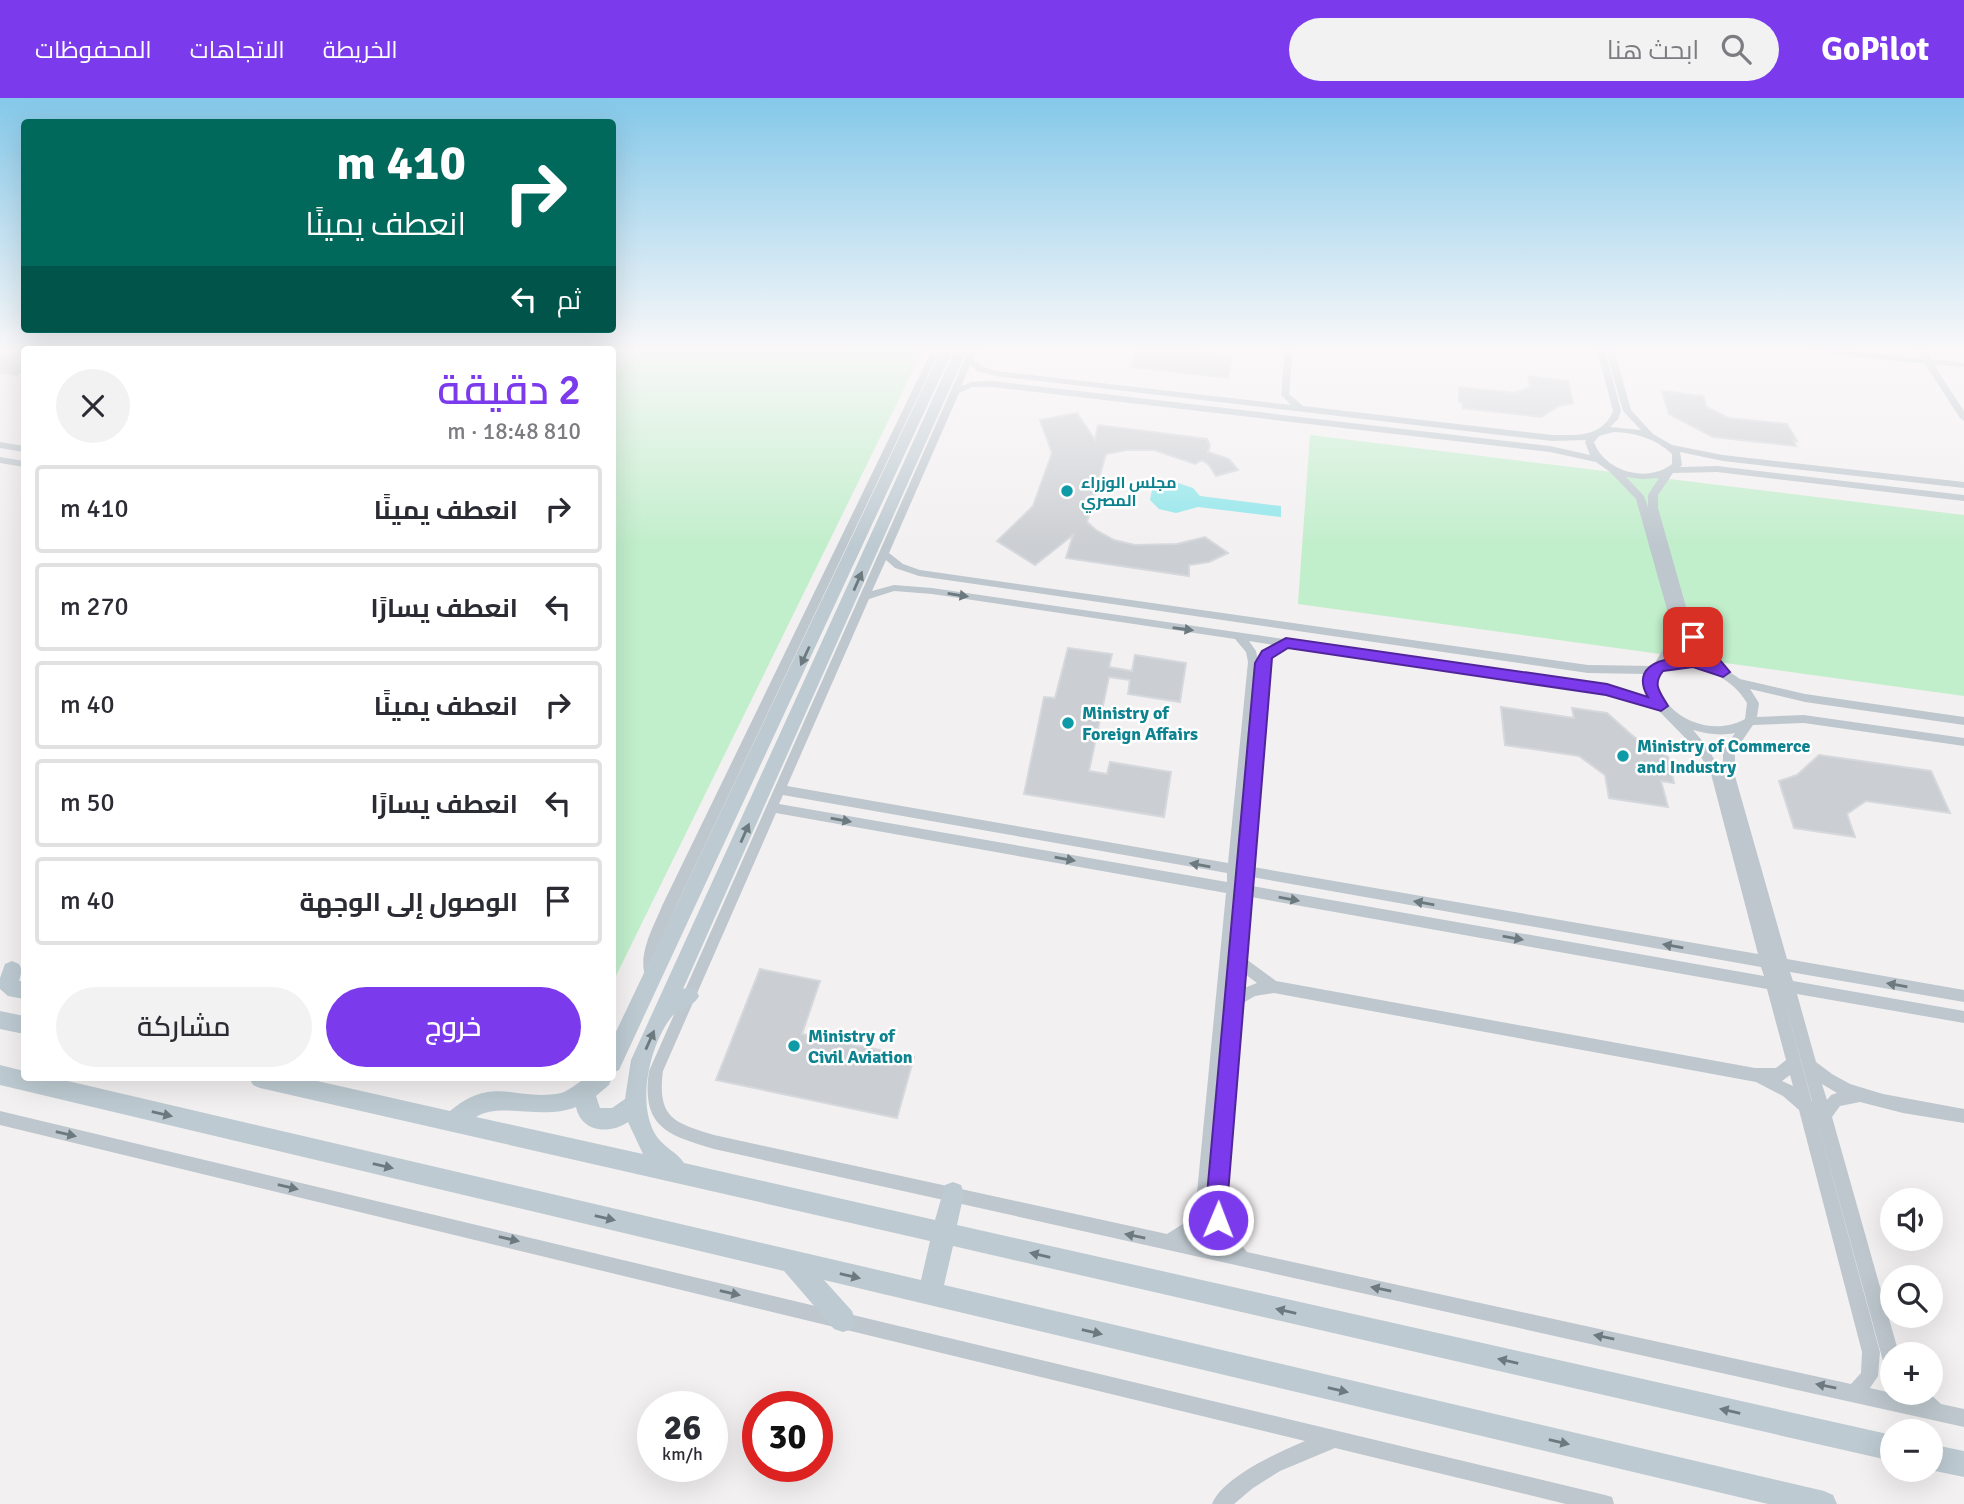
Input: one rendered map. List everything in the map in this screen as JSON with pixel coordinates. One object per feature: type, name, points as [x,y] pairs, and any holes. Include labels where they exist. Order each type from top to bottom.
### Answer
[{"type":"main road","points":[[616,1055],[932,416]]},
{"type":"main road","points":[[684,1172],[655,1151],[645,1137],[634,1105],[638,1069],[827,666],[934,416]]},
{"type":"main road","points":[[12,970],[8,985],[15,990],[21,990]]},
{"type":"main road","points":[[663,1011],[689,996]]},
{"type":"main road","points":[[0,1020],[21,1024]]},
{"type":"main road","points":[[0,1075],[21,1080]]},
{"type":"main road","points":[[25,1081],[1824,1504]]},
{"type":"main road","points":[[274,1081],[1880,1445]]},
{"type":"main road","points":[[454,1121],[470,1107],[488,1100],[551,1106],[585,1093],[599,1081]]},
{"type":"main road","points":[[585,1093],[585,1106],[596,1119],[616,1118],[634,1105]]},
{"type":"main road","points":[[930,1294],[953,1193]]},
{"type":"main road","points":[[793,1263],[843,1320]]},
{"type":"main road","points":[[1943,1460],[1964,1464]]},
{"type":"street","points":[[652,984],[651,958],[657,932],[905,416]]},
{"type":"street","points":[[935,416],[867,596],[827,666],[774,808],[656,1071],[652,1089],[659,1114],[667,1124],[679,1132],[714,1142],[1964,1418]]},
{"type":"street","points":[[1256,416],[1550,449],[1600,460]]},
{"type":"street","points":[[1360,416],[1552,438],[1630,430],[1661,440]]},
{"type":"street","points":[[1615,416],[1596,434],[1590,448],[1641,498],[1675,620],[1673,641],[1656,669],[1649,687],[1666,710],[1701,747],[1717,774],[1774,963],[1801,1064],[1807,1107],[1871,1352],[1869,1376],[1855,1393]]},
{"type":"street","points":[[1630,416],[1671,447],[1723,458],[1964,485]]},
{"type":"street","points":[[0,445],[21,448]]},
{"type":"street","points":[[1671,447],[1678,460],[1653,495],[1653,508],[1685,621],[1693,637],[1723,672],[1739,683],[1754,703],[1748,723],[1729,751],[1728,771],[1774,963]]},
{"type":"street","points":[[0,460],[21,464]]},
{"type":"street","points":[[1611,467],[1640,476],[1717,469],[1964,498]]},
{"type":"street","points":[[884,554],[904,569],[1588,669],[1656,669],[1680,661],[1694,662],[1723,672]]},
{"type":"street","points":[[894,589],[891,576],[904,569]]},
{"type":"street","points":[[867,596],[894,589],[932,591],[1607,690],[1666,710],[1712,730],[1725,731],[1748,723],[1804,719],[1964,743]]},
{"type":"street","points":[[1238,636],[1248,646],[1254,662],[1239,890],[1239,962],[1216,1206],[1223,1234],[1241,1258]]},
{"type":"street","points":[[1240,872],[1263,663],[1270,651],[1286,643]]},
{"type":"street","points":[[1739,683],[1797,697],[1964,721]]},
{"type":"street","points":[[781,790],[1964,996]]},
{"type":"street","points":[[774,808],[1964,1017]]},
{"type":"street","points":[[1168,1242],[1192,1228],[1204,1204],[1239,890]]},
{"type":"street","points":[[1239,962],[1274,987]]},
{"type":"street","points":[[1235,1000],[1253,990],[1274,987],[1755,1075],[1779,1075],[1801,1064]]},
{"type":"street","points":[[1801,1064],[1857,1096],[1964,1116]]},
{"type":"street","points":[[1801,1064],[1824,1115],[1887,1342]]},
{"type":"street","points":[[1755,1075],[1788,1091],[1807,1107]]},
{"type":"street","points":[[1824,1115],[1836,1100],[1857,1096]]},
{"type":"street","points":[[0,1118],[1605,1504]]},
{"type":"street","points":[[1929,1405],[1937,1412]]},
{"type":"street","points":[[1221,1504],[1259,1473],[1309,1448],[1335,1439]]},
{"type":"green space","points":[[616,416],[891,416],[616,976]]},
{"type":"green space","points":[[1310,435],[1964,515],[1964,696],[1298,604]]},
{"type":"water","points":[[1178,483],[1193,488],[1200,496],[1281,506],[1281,517],[1198,507],[1176,513],[1159,509],[1150,500],[1152,490],[1163,484]]},
{"type":"building","name":"مجلس الوزراء المصري","points":[[1079,416],[1095,440],[1098,425],[1207,439],[1210,445],[1208,452],[1229,459],[1238,470],[1216,476],[1202,460],[1195,464],[1154,450],[1127,450],[1106,454],[1087,522],[1114,540],[1135,545],[1177,544],[1205,537],[1228,553],[1209,562],[1189,565],[1189,576],[1066,558],[1073,535],[1035,565],[997,541],[1033,506],[1052,453],[1040,420]]},
{"type":"building","points":[[1672,416],[1723,416],[1787,424],[1797,441],[1793,440],[1796,446],[1713,437]]},
{"type":"building","name":"Ministry of Foreign Affairs","points":[[1068,648],[1112,654],[1109,667],[1132,671],[1135,655],[1186,663],[1180,702],[1128,694],[1130,680],[1109,677],[1089,771],[1107,774],[1110,762],[1171,772],[1164,817],[1024,794],[1044,697],[1055,698]]},
{"type":"building","name":"Ministry of Commerce and Industry","points":[[1501,707],[1574,718],[1572,708],[1607,713],[1634,737],[1668,757],[1674,783],[1661,781],[1668,807],[1609,798],[1605,775],[1579,756],[1505,745]]},
{"type":"building","points":[[1819,755],[1931,771],[1950,813],[1866,801],[1847,814],[1855,837],[1794,828],[1779,781],[1797,775]]},
{"type":"building","name":"Ministry of Civil Aviation","points":[[760,969],[820,981],[802,1034],[914,1057],[897,1118],[716,1080]]},
{"type":"place","name":"مجلس الوزراء المصري","points":[[1067,491]]},
{"type":"place","name":"Ministry of Foreign Affairs","points":[[1068,723]]},
{"type":"place","name":"Ministry of Commerce and Industry","points":[[1623,756]]},
{"type":"place","name":"Ministry of Civil Aviation","points":[[794,1046]]},
{"type":"route","points":[[1218,1220],[1216,1206],[1232,1048],[1263,663],[1267,654],[1286,643],[1607,690],[1661,706],[1649,687],[1650,678],[1658,667],[1680,661],[1694,662],[1723,672],[1693,637]]}]
